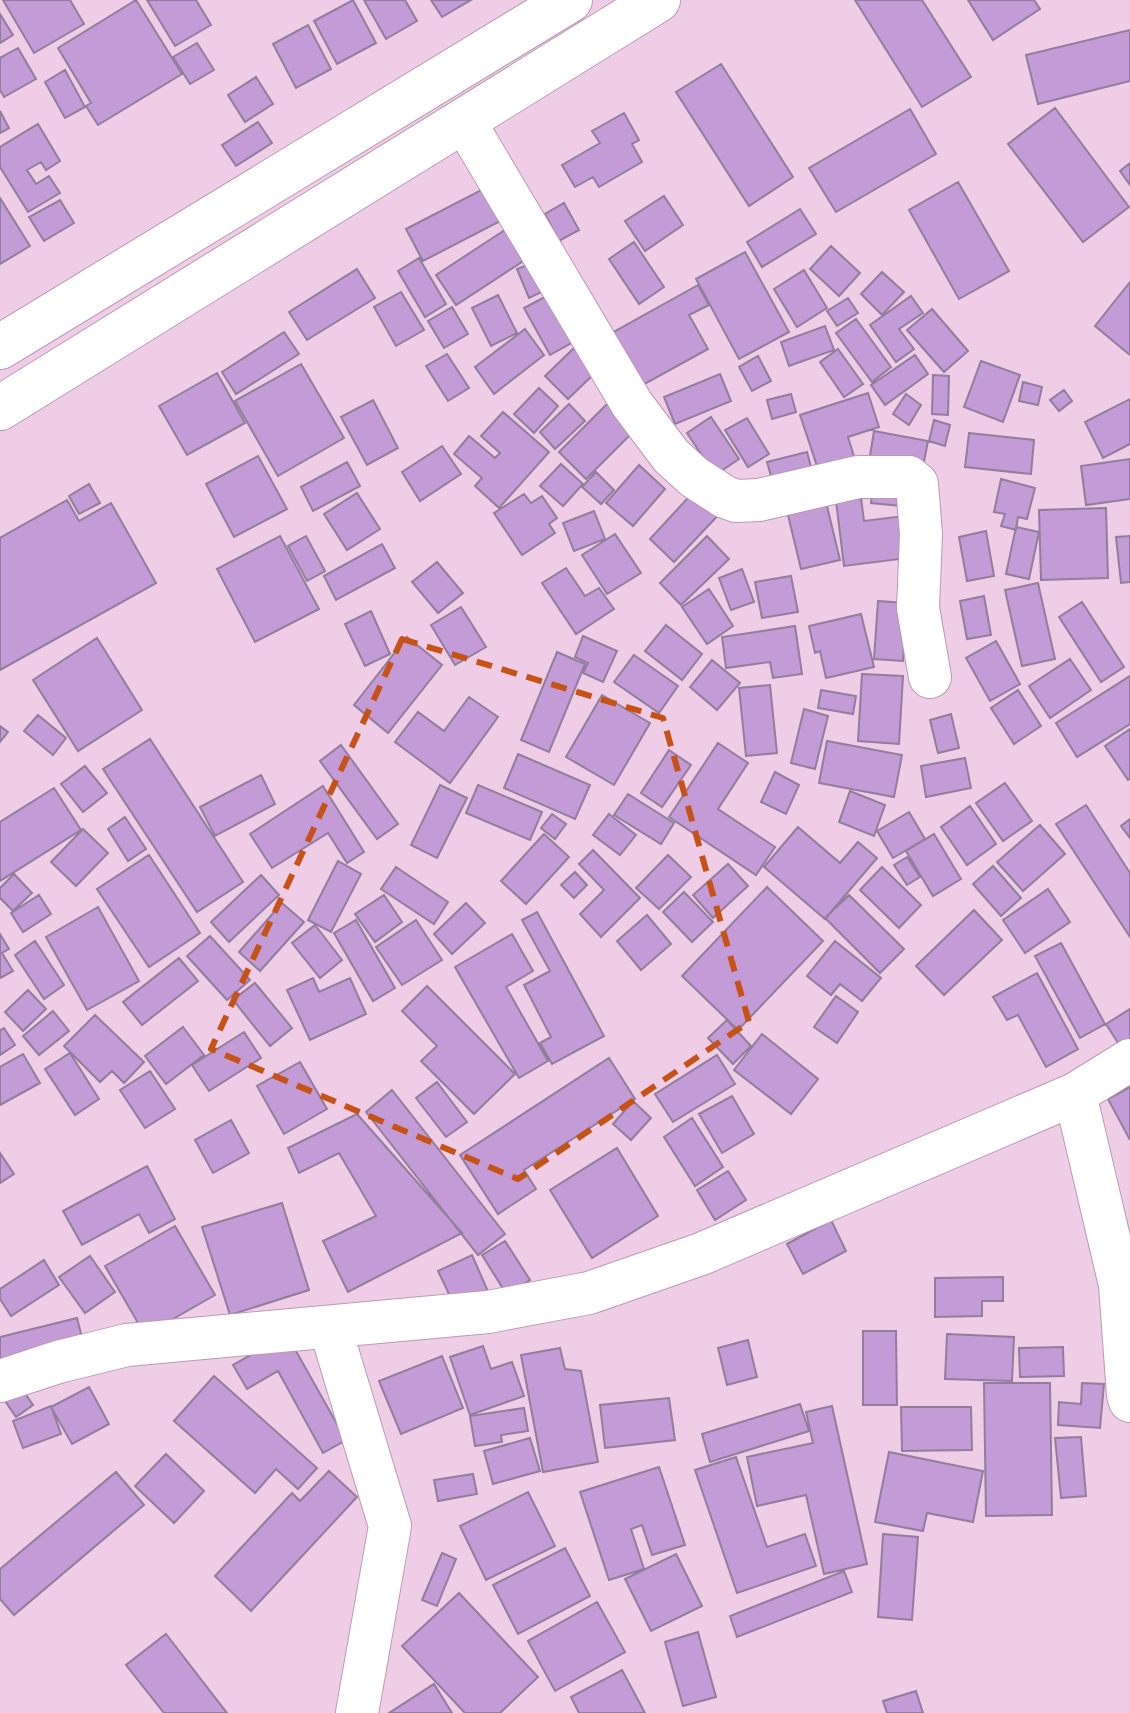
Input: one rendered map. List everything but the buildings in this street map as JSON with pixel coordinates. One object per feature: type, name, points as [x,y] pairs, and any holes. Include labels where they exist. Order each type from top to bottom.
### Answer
[{"type":"main road","points":[[0,347],[570,0]]},
{"type":"main road","points":[[0,408],[658,0]]},
{"type":"street","points":[[464,121],[632,404],[671,456],[694,477],[736,501],[759,500],[858,477],[909,477],[914,480],[917,484],[921,534],[918,608],[930,677]]},
{"type":"street","points":[[0,1381],[58,1362],[127,1345],[488,1312],[589,1293],[701,1254],[1075,1094],[1130,1060]]},
{"type":"street","points":[[1075,1094],[1120,1285],[1130,1401]]},
{"type":"street","points":[[330,1327],[390,1526],[357,1713]]},
{"type":"highlighted area","points":[[402,639],[663,718],[749,1022],[518,1179],[211,1049]]}]
